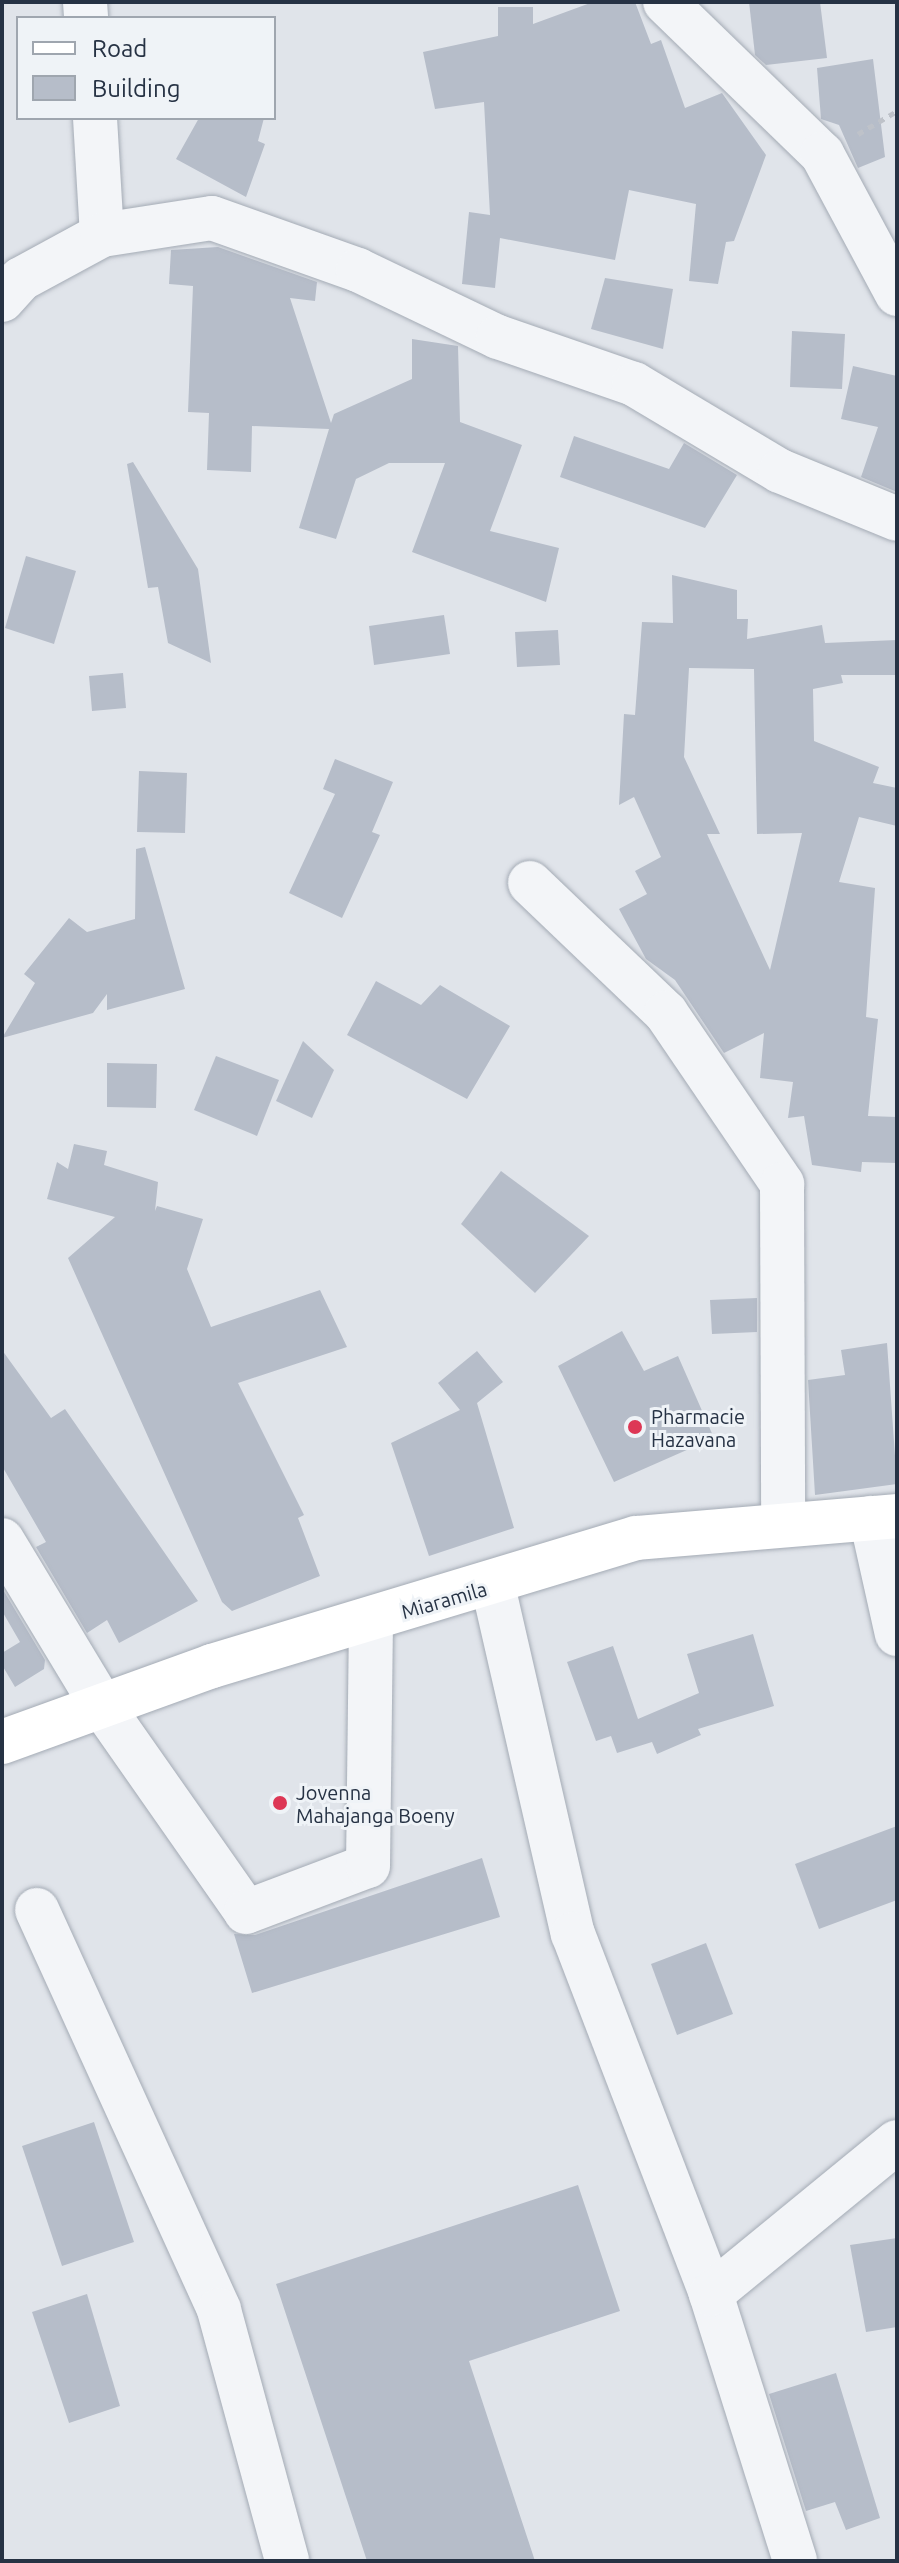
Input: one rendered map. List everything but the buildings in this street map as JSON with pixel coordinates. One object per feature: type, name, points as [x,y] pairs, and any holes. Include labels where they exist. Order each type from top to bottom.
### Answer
[{"type":"main road","name":"Miaramila","points":[[2,1742],[102,1706],[493,1586],[636,1538],[783,1523],[884,1517]]},
{"type":"street","points":[[665,2],[822,154],[897,294]]},
{"type":"street","points":[[95,120],[102,235]]},
{"type":"street","points":[[2,300],[21,279],[102,235],[212,218],[285,244],[498,337],[634,384],[780,471],[897,519]]},
{"type":"street","points":[[530,883],[666,1013],[782,1184],[783,1523]]},
{"type":"street","points":[[884,1517],[897,1634]]},
{"type":"street","points":[[2,1540],[102,1706],[246,1912],[368,1866],[371,1621]]},
{"type":"street","points":[[493,1586],[573,1934],[711,2294],[795,2561]]},
{"type":"street","points":[[37,1910],[219,2310],[287,2561]]},
{"type":"street","points":[[711,2294],[897,2142]]},
{"type":"place","name":"Pharmacie Hazavana","points":[[635,1427]]},
{"type":"place","name":"Jovenna Mahajanga Boeny","points":[[280,1803]]}]
